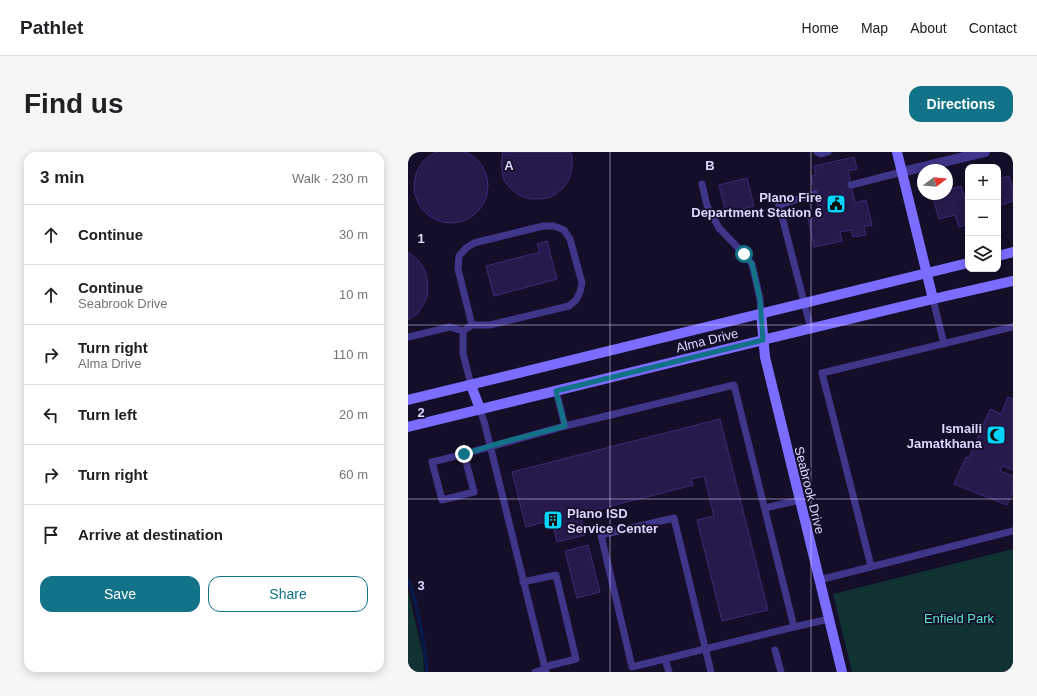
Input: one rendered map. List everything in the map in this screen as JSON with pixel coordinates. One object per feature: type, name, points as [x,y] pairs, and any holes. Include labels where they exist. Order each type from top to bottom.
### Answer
[{"type":"main road","points":[[897,152],[933,299]]},
{"type":"main road","points":[[1001,255],[1013,252]]},
{"type":"main road","name":"Alma Drive","points":[[408,400],[965,264]]},
{"type":"main road","name":"Alma Drive","points":[[408,427],[763,340],[1013,281]]},
{"type":"main road","name":"Seabrook Drive","points":[[761,313],[764,357],[842,672]]},
{"type":"main road","points":[[471,385],[480,409]]},
{"type":"street","points":[[902,172],[985,152]]},
{"type":"lane","points":[[817,152],[821,154],[828,152]]},
{"type":"lane","points":[[851,185],[902,172]]},
{"type":"lane","points":[[702,184],[707,206],[719,228],[752,264],[760,299],[761,313]]},
{"type":"lane","points":[[811,329],[779,205],[815,194]]},
{"type":"lane","points":[[463,331],[472,325],[490,325],[569,306],[576,300],[582,283],[570,239],[564,230],[554,226],[543,226],[474,243],[466,248],[459,256],[458,269],[472,325]]},
{"type":"lane","points":[[933,299],[944,344]]},
{"type":"lane","points":[[408,337],[450,327],[463,331]]},
{"type":"lane","points":[[871,566],[822,373],[1013,327]]},
{"type":"lane","points":[[463,331],[463,353],[471,385]]},
{"type":"lane","points":[[464,454],[474,492],[442,500],[432,462],[565,426],[734,385],[794,627]]},
{"type":"lane","points":[[556,391],[565,426]]},
{"type":"lane","points":[[480,409],[485,424],[545,670]]},
{"type":"lane","points":[[765,508],[800,500]]},
{"type":"lane","points":[[711,672],[705,649],[674,518],[601,535],[630,670],[705,649],[829,619]]},
{"type":"lane","points":[[819,580],[1013,531]]},
{"type":"lane","points":[[524,582],[556,575],[576,659],[535,672]]},
{"type":"lane","points":[[775,650],[780,672]]},
{"type":"lane","points":[[666,659],[669,672]]},
{"type":"green space","name":"Enfield Park","points":[[1013,549],[1013,672],[852,672],[833,594]]},
{"type":"green space","points":[[408,590],[423,655],[424,672],[408,672]]},
{"type":"building","points":[[451,149],[465,152],[477,160],[485,172],[488,186],[485,200],[477,212],[465,220],[451,223],[437,220],[425,212],[417,200],[414,186],[417,172],[425,160],[437,152]]},
{"type":"building","points":[[503,152],[570,152],[572,156],[572,165],[568,181],[556,194],[548,198],[531,199],[523,197],[509,187],[504,180],[501,164]]},
{"type":"building","points":[[854,157],[857,169],[848,171],[855,203],[866,200],[872,225],[864,227],[866,235],[853,237],[851,230],[840,232],[842,241],[814,247],[808,219],[820,216],[811,176],[816,175],[814,166]]},
{"type":"building","points":[[1009,176],[1013,190],[1013,201],[1001,205],[1001,200],[1001,178]]},
{"type":"building","points":[[747,178],[754,206],[726,213],[719,185]]},
{"type":"building","points":[[961,186],[965,200],[965,225],[959,227],[955,215],[939,219],[933,200],[953,200],[953,188]]},
{"type":"building","points":[[547,241],[557,279],[494,296],[486,266],[540,252],[537,244]]},
{"type":"building","points":[[408,252],[416,258],[425,271],[428,287],[427,297],[423,305],[418,313],[408,320]]},
{"type":"building","name":"Ismaili Jamatkhana","points":[[1008,397],[1013,399],[1013,470],[1002,466],[1000,471],[1013,476],[1013,491],[1007,505],[954,484],[966,457],[969,458],[990,409],[1001,414]]},
{"type":"building","name":"Plano ISD Service Center","points":[[720,419],[768,610],[722,621],[697,520],[714,516],[704,476],[691,479],[693,485],[580,514],[585,535],[557,542],[552,520],[526,527],[512,472]]},
{"type":"building","points":[[588,545],[600,592],[577,598],[565,551]]},
{"type":"waterway","points":[[408,579],[420,625],[427,672]]},
{"type":"place","name":"Plano Fire Department Station 6","points":[[836,204]]},
{"type":"place","name":"Ismaili Jamatkhana","points":[[996,435]]},
{"type":"place","name":"Plano ISD Service Center","points":[[553,520]]},
{"type":"route","points":[[464,454],[565,426],[556,391],[763,340],[760,299],[752,264],[744,254]]}]
